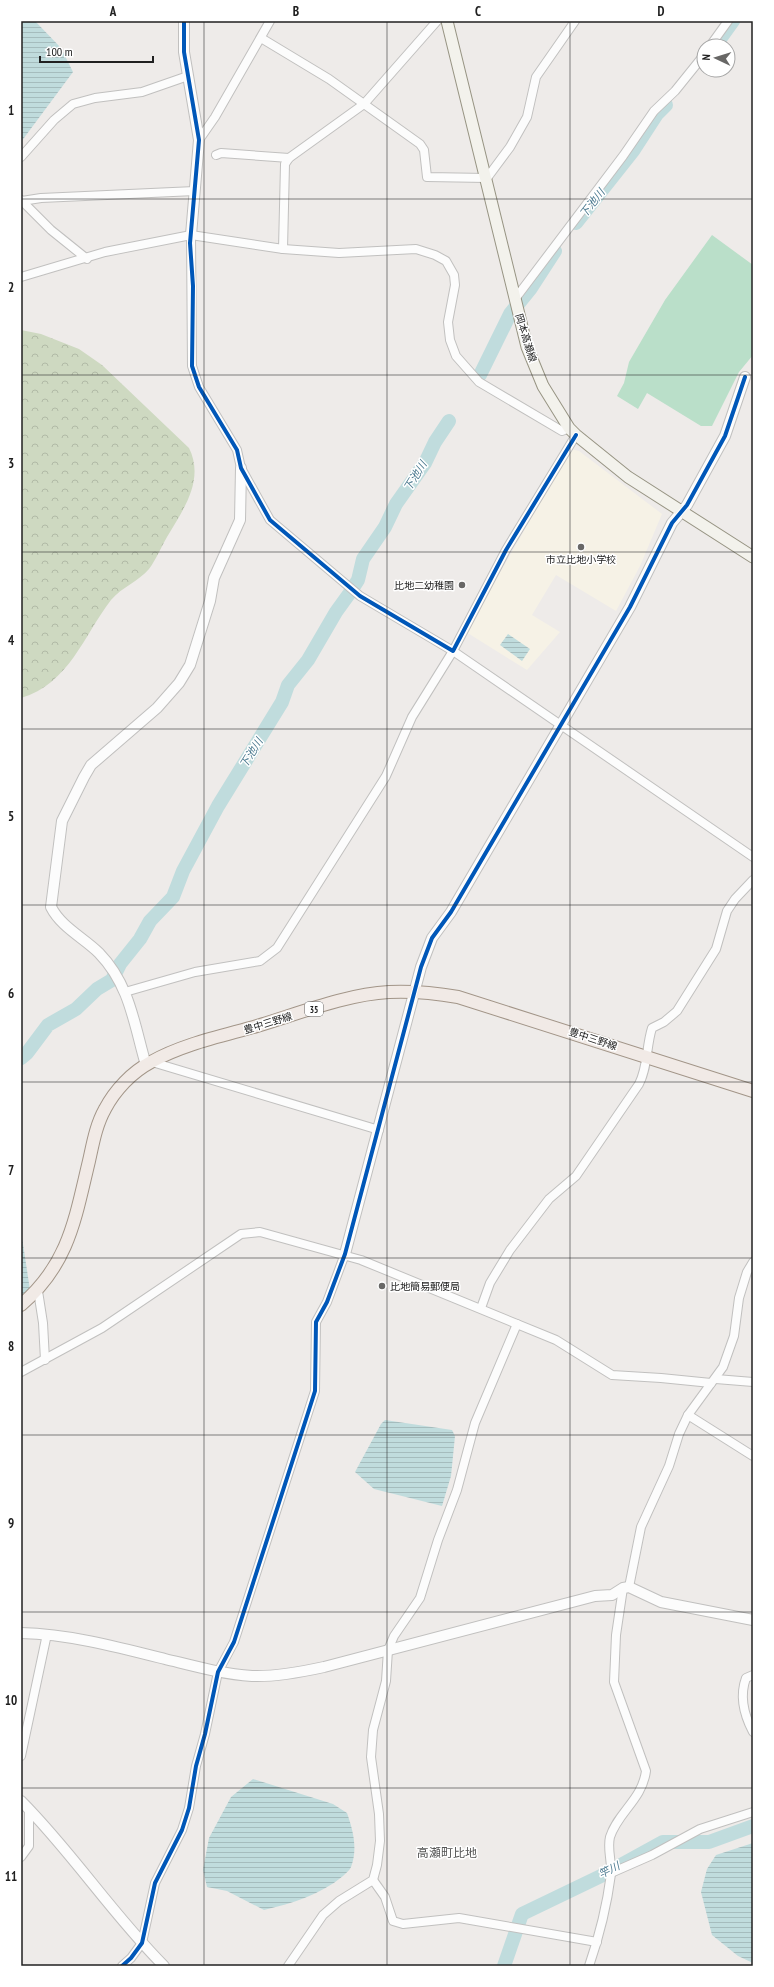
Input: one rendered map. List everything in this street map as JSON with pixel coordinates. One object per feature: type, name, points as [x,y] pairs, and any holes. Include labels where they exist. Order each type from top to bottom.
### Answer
[{"type":"main road","name":"岡本高瀬線","points":[[448,21],[487,178],[516,305],[527,347],[543,386],[572,431],[623,474],[680,512],[753,557]]},
{"type":"main road","name":"豊中三野線","points":[[21,1305],[38,1291],[57,1264],[70,1237],[96,1131],[104,1109],[122,1085],[149,1063],[193,1045],[350,998],[388,992],[415,991],[458,997],[480,1002],[753,1091]]},
{"type":"street","points":[[184,21],[184,52],[199,140],[191,235],[192,366],[199,387],[237,450],[241,468],[240,520],[214,578],[210,601],[190,665],[179,683],[157,708],[91,765],[62,821],[51,907],[56,917],[78,934],[102,957],[119,979],[125,992],[149,1063],[379,1130]]},
{"type":"street","points":[[199,140],[215,117],[270,21]]},
{"type":"street","points":[[283,248],[285,164],[288,158],[364,104],[437,21]]},
{"type":"street","points":[[261,38],[329,79],[420,144],[424,150],[427,177],[487,178],[510,147],[527,117],[536,77],[575,21]]},
{"type":"street","points":[[715,38],[726,21]]},
{"type":"street","points":[[516,305],[654,111],[675,91],[696,65]]},
{"type":"street","points":[[21,157],[54,120],[73,104],[95,98],[142,92],[188,76]]},
{"type":"street","points":[[216,155],[221,154],[288,158]]},
{"type":"street","points":[[22,200],[195,191]]},
{"type":"street","points":[[22,200],[51,230],[87,259]]},
{"type":"street","points":[[21,276],[87,259],[105,252],[191,235],[283,248],[338,253],[416,250],[435,255],[446,261],[454,275],[455,285],[448,322],[450,340],[456,356],[479,382],[562,432],[572,431]]},
{"type":"street","points":[[122,1966],[131,1958],[142,1943],[155,1883],[182,1830],[189,1808],[196,1766],[205,1734],[218,1672],[234,1642],[315,1391],[317,1364],[315,1353],[316,1322],[327,1302],[346,1254],[421,967],[432,938],[441,922],[451,912],[630,607],[672,523],[687,505],[725,436],[744,377]]},
{"type":"street","points":[[125,992],[195,972],[260,961],[277,948],[386,776],[412,717],[452,651],[572,431]]},
{"type":"street","points":[[241,468],[270,520],[360,596],[452,651],[753,857]]},
{"type":"street","points":[[480,1308],[490,1283],[510,1250],[549,1199],[576,1176],[640,1084],[644,1074],[652,1028],[664,1022],[677,1011],[716,949],[727,912],[735,899],[753,880]]},
{"type":"street","points":[[21,1372],[102,1328],[241,1234],[260,1232],[346,1254],[480,1308],[556,1340],[612,1376],[753,1382]]},
{"type":"street","points":[[589,1966],[597,1942],[611,1873],[609,1853],[610,1838],[615,1825],[638,1796],[644,1783],[646,1771],[614,1682],[616,1635],[626,1587],[640,1527],[669,1466],[679,1434],[688,1415],[723,1367],[734,1336],[739,1298],[747,1272],[753,1262]]},
{"type":"street","points":[[38,1291],[43,1323],[45,1360]]},
{"type":"street","points":[[518,1324],[474,1423],[457,1490],[438,1540],[420,1598],[394,1636],[388,1650],[386,1681],[373,1730],[371,1757],[379,1814],[380,1842],[373,1880],[385,1897],[393,1921],[403,1924],[459,1918],[597,1942]]},
{"type":"street","points":[[688,1415],[753,1456]]},
{"type":"street","points":[[21,1633],[47,1634],[141,1653],[218,1672],[253,1676],[296,1674],[595,1596],[612,1595],[626,1587]]},
{"type":"street","points":[[626,1587],[661,1602],[753,1620]]},
{"type":"street","points":[[21,1756],[47,1634]]},
{"type":"street","points":[[753,1674],[746,1678],[743,1685],[742,1706],[753,1732]]},
{"type":"street","points":[[21,1801],[142,1943],[164,1966]]},
{"type":"street","points":[[21,1858],[29,1846],[29,1809]]},
{"type":"street","points":[[611,1873],[652,1855],[700,1828],[753,1812]]},
{"type":"street","points":[[288,1966],[323,1915],[339,1901],[373,1880]]},
{"type":"shaded area","name":"市立比地小学校","points":[[571,449],[579,451],[662,514],[640,566],[616,611],[556,575],[532,615],[560,632],[527,670],[466,632]]},
{"type":"green space","points":[[712,235],[753,265],[753,355],[739,372],[712,426],[701,426],[647,393],[638,409],[617,396],[624,383],[629,362],[665,300]]},
{"type":"green space","points":[[21,330],[41,334],[79,349],[102,365],[189,448],[195,472],[190,494],[185,505],[149,569],[115,595],[74,657],[52,682],[38,691],[21,698]]},
{"type":"water","points":[[21,21],[35,21],[61,48],[73,72],[21,142]]},
{"type":"water","points":[[508,634],[530,649],[522,661],[500,645]]},
{"type":"water","points":[[21,1231],[30,1290],[21,1297]]},
{"type":"water","points":[[385,1420],[452,1430],[455,1436],[451,1476],[442,1506],[374,1489],[355,1472],[381,1424]]},
{"type":"water","points":[[253,1779],[333,1804],[347,1813],[354,1840],[353,1860],[348,1872],[334,1883],[306,1898],[264,1910],[227,1891],[207,1887],[203,1870],[209,1838],[231,1797]]},
{"type":"water","points":[[753,1843],[753,1963],[738,1956],[712,1935],[701,1892],[707,1869],[716,1855]]},
{"type":"waterway","name":"下池川","points":[[721,38],[733,21]]},
{"type":"waterway","name":"下池川","points":[[576,223],[633,151],[657,114],[666,105]]},
{"type":"waterway","name":"下池川","points":[[480,375],[510,314],[531,288],[555,251]]},
{"type":"waterway","name":"下池川","points":[[21,1058],[27,1053],[48,1025],[76,1009],[97,989],[112,980],[120,964],[140,939],[150,921],[173,897],[183,871],[218,806],[282,702],[288,685],[308,660],[336,612],[358,580],[363,559],[385,527],[396,504],[425,463],[435,442],[449,421]]},
{"type":"waterway","name":"竿川","points":[[504,1966],[522,1914],[603,1875],[663,1842],[709,1842],[753,1826]]},
{"type":"cycle path","points":[[184,21],[184,52],[199,140],[190,243],[193,286],[192,366],[199,387],[237,450],[241,468],[270,520],[360,596],[453,651],[506,550],[576,435]]},
{"type":"cycle path","points":[[122,1966],[131,1958],[142,1943],[155,1883],[182,1830],[189,1808],[196,1766],[205,1734],[218,1672],[234,1642],[315,1391],[316,1322],[327,1302],[345,1254],[421,967],[432,938],[451,912],[630,607],[672,523],[687,505],[725,436],[745,377]]},
{"type":"place","name":"市立比地小学校","points":[[581,547]]},
{"type":"place","name":"比地二幼稚園","points":[[462,585]]},
{"type":"place","name":"比地簡易郵便局","points":[[382,1286]]},
{"type":"district","name":"高瀬町比地","points":[[447,1852]]}]
